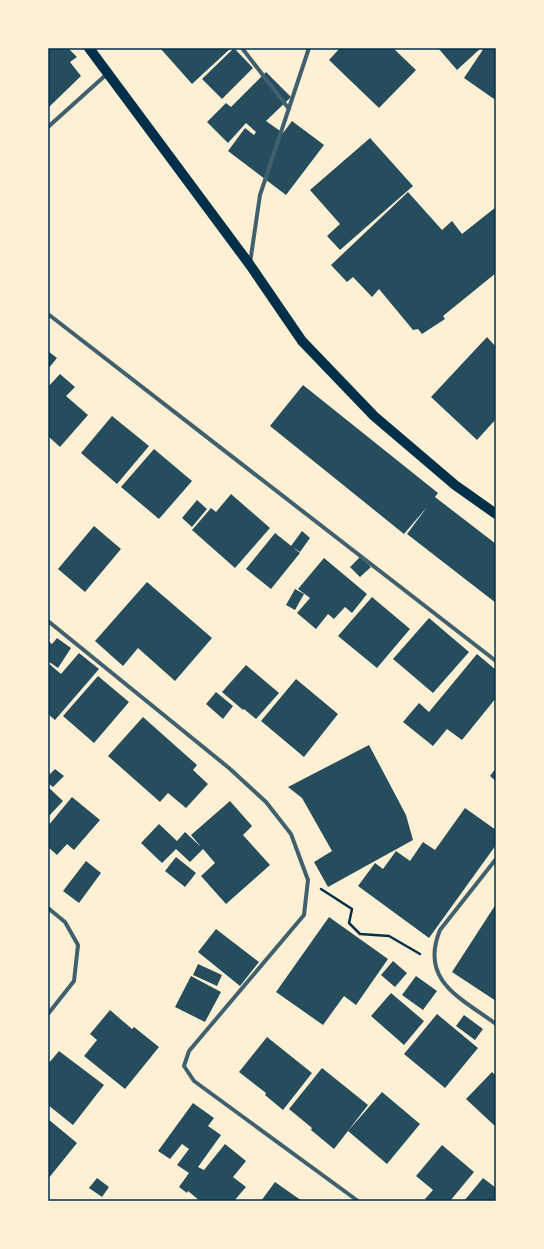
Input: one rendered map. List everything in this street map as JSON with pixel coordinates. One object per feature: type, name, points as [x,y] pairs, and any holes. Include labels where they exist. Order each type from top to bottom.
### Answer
[{"type":"main road","points":[[89,48],[250,265],[302,341],[374,416],[455,485],[496,514]]},
{"type":"street","points":[[242,48],[289,109]]},
{"type":"street","points":[[250,265],[260,195],[309,48]]},
{"type":"street","points":[[48,127],[108,73]]},
{"type":"street","points":[[48,314],[496,661]]},
{"type":"street","points":[[48,621],[229,768],[266,802],[291,834],[308,880],[304,915],[189,1051],[184,1066],[194,1081],[358,1201]]},
{"type":"street","points":[[496,859],[440,930],[434,951],[434,962],[443,982],[450,990],[496,1024]]},
{"type":"street","points":[[48,908],[66,922],[78,945],[74,981],[48,1014]]},
{"type":"path","points":[[308,880],[352,910],[349,923],[360,934],[389,936],[434,962]]},
{"type":"building","points":[[48,48],[68,48],[77,57],[70,62],[81,76],[48,108]]},
{"type":"building","points":[[160,48],[231,48],[192,84]]},
{"type":"building","points":[[234,48],[253,68],[222,99],[202,79]]},
{"type":"building","points":[[340,48],[393,48],[416,70],[379,108],[329,60]]},
{"type":"building","points":[[438,48],[481,48],[457,70]]},
{"type":"building","points":[[484,48],[496,48],[496,96],[494,99],[464,78]]},
{"type":"building","points":[[266,72],[291,97],[266,121],[283,133],[292,121],[324,145],[286,195],[228,151],[245,128],[254,135],[256,132],[246,123],[228,143],[207,122],[226,103],[231,107]]},
{"type":"building","points":[[370,138],[413,186],[340,250],[327,236],[340,224],[310,190]]},
{"type":"building","points":[[408,192],[442,230],[452,221],[462,234],[496,207],[496,273],[443,316],[445,319],[422,334],[418,329],[413,330],[379,289],[372,297],[353,277],[347,282],[331,265]]},
{"type":"building","points":[[487,337],[496,347],[496,419],[477,440],[431,397]]},
{"type":"building","points":[[48,351],[57,358],[48,369]]},
{"type":"building","points":[[60,374],[75,387],[66,396],[88,415],[60,447],[48,436],[48,387]]},
{"type":"building","points":[[303,385],[438,493],[435,497],[496,544],[496,603],[407,534],[427,507],[404,534],[270,426]]},
{"type":"building","points":[[112,416],[149,446],[117,484],[81,453]]},
{"type":"building","points":[[154,449],[192,481],[159,519],[121,487]]},
{"type":"building","points":[[231,494],[270,528],[235,568],[192,530],[211,508],[216,512]]},
{"type":"building","points":[[197,500],[207,509],[192,527],[182,518]]},
{"type":"building","points":[[94,526],[121,549],[85,592],[58,569]]},
{"type":"building","points":[[302,531],[310,538],[300,552],[291,546]]},
{"type":"building","points":[[275,533],[300,553],[271,589],[246,569]]},
{"type":"building","points":[[360,557],[371,567],[360,577],[350,567]]},
{"type":"building","points":[[324,558],[367,594],[352,613],[345,607],[334,619],[328,614],[316,629],[297,613],[310,598],[298,589]]},
{"type":"building","points":[[147,582],[212,638],[175,681],[138,648],[123,666],[95,641]]},
{"type":"building","points":[[295,589],[304,594],[295,610],[286,605]]},
{"type":"building","points":[[372,597],[410,629],[377,668],[338,636]]},
{"type":"building","points":[[429,618],[469,652],[433,693],[393,659]]},
{"type":"building","points":[[57,638],[71,648],[58,668],[48,661],[48,641],[52,644]]},
{"type":"building","points":[[79,653],[99,669],[55,720],[48,714],[48,663],[61,674]]},
{"type":"building","points":[[477,654],[496,670],[496,698],[462,740],[447,729],[433,746],[403,722],[419,703],[429,712]]},
{"type":"building","points":[[246,665],[279,693],[256,719],[222,692]]},
{"type":"building","points":[[98,676],[129,702],[94,743],[63,716]]},
{"type":"building","points":[[296,679],[338,714],[304,757],[261,721]]},
{"type":"building","points":[[216,692],[233,706],[223,719],[206,704]]},
{"type":"building","points":[[143,717],[197,765],[193,770],[208,784],[186,808],[168,793],[160,802],[108,756]]},
{"type":"building","points":[[369,745],[406,815],[413,840],[328,887],[314,862],[332,851],[302,798],[288,787]]},
{"type":"building","points":[[496,768],[496,781],[490,776]]},
{"type":"building","points":[[55,769],[64,776],[53,787],[48,783],[48,776]]},
{"type":"building","points":[[48,787],[63,801],[48,817]]},
{"type":"building","points":[[72,797],[100,820],[74,850],[67,844],[57,855],[48,847],[48,826]]},
{"type":"building","points":[[230,801],[252,826],[243,835],[270,865],[226,904],[201,876],[215,863],[203,849],[190,862],[176,849],[162,863],[141,843],[159,824],[177,841],[185,832],[201,847],[191,835]]},
{"type":"building","points":[[465,808],[496,830],[496,845],[429,938],[358,886],[375,863],[383,869],[396,851],[410,861],[423,842],[435,850]]},
{"type":"building","points":[[176,857],[196,873],[185,887],[165,871]]},
{"type":"building","points":[[86,861],[101,873],[79,903],[63,891]]},
{"type":"building","points":[[496,904],[496,1001],[452,972]]},
{"type":"building","points":[[329,917],[388,959],[356,1005],[344,996],[323,1025],[276,992]]},
{"type":"building","points":[[216,929],[259,962],[240,986],[198,952]]},
{"type":"building","points":[[393,961],[407,973],[395,987],[381,975]]},
{"type":"building","points":[[198,964],[222,975],[217,986],[193,975]]},
{"type":"building","points":[[191,976],[221,992],[205,1022],[175,1007]]},
{"type":"building","points":[[416,976],[437,991],[423,1010],[402,995]]},
{"type":"building","points":[[391,993],[424,1021],[404,1045],[371,1016]]},
{"type":"building","points":[[110,1010],[132,1029],[134,1027],[159,1047],[125,1089],[84,1056],[97,1040],[90,1034]]},
{"type":"building","points":[[437,1014],[478,1048],[445,1088],[404,1054]]},
{"type":"building","points":[[464,1015],[483,1029],[475,1040],[456,1026]]},
{"type":"building","points":[[267,1037],[312,1073],[283,1110],[265,1095],[266,1093],[239,1072]]},
{"type":"building","points":[[59,1051],[104,1085],[73,1125],[48,1105],[48,1064]]},
{"type":"building","points":[[322,1068],[368,1105],[334,1149],[289,1109]]},
{"type":"building","points":[[492,1072],[496,1076],[496,1127],[466,1099]]},
{"type":"building","points":[[382,1092],[420,1124],[387,1164],[348,1131]]},
{"type":"building","points":[[193,1103],[214,1118],[208,1126],[221,1135],[198,1167],[204,1170],[225,1144],[246,1161],[233,1177],[246,1187],[234,1201],[200,1201],[188,1191],[187,1193],[179,1187],[189,1173],[177,1165],[189,1149],[182,1144],[170,1159],[158,1151]]},
{"type":"building","points":[[48,1119],[77,1143],[48,1179]]},
{"type":"building","points":[[442,1145],[474,1172],[450,1201],[427,1201],[425,1199],[433,1190],[416,1176]]},
{"type":"building","points":[[97,1178],[109,1187],[102,1197],[89,1188]]},
{"type":"building","points":[[483,1178],[496,1188],[496,1201],[464,1201]]},
{"type":"building","points":[[275,1182],[302,1201],[261,1201]]}]
